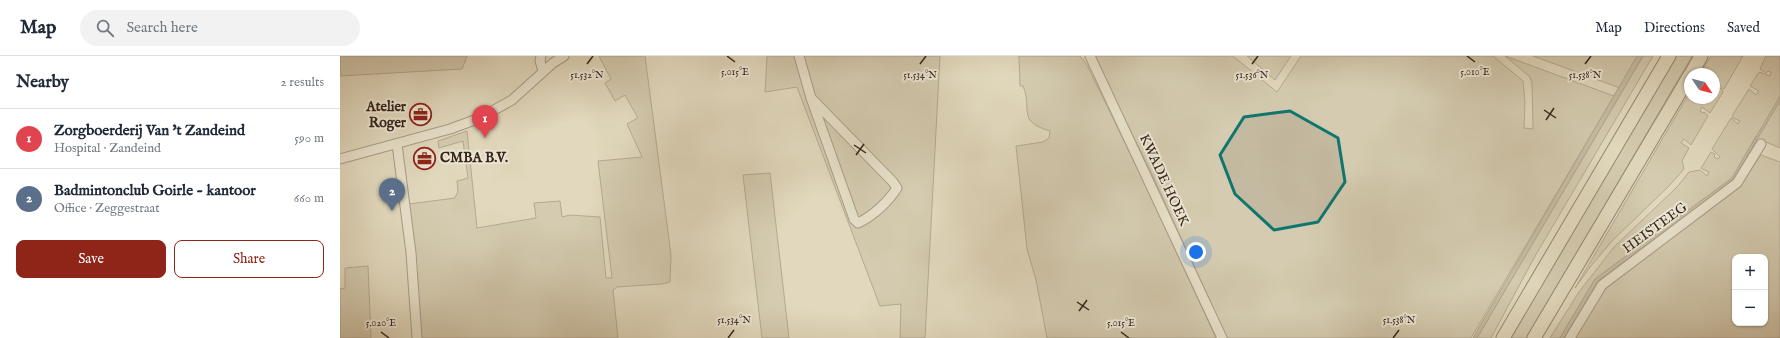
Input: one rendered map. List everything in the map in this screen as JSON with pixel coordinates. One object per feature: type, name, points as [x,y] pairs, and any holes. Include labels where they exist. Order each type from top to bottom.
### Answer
[{"type":"highway","points":[[1503,338],[1669,56]]},
{"type":"highway","points":[[1694,68],[1701,56]]},
{"type":"highway","points":[[1534,338],[1684,85]]},
{"type":"street","points":[[541,56],[540,61],[543,71]]},
{"type":"street","points":[[340,160],[450,129],[480,118],[512,100],[543,71],[564,56]]},
{"type":"street","points":[[798,56],[811,98],[854,218],[858,223],[868,218],[893,194],[897,188],[893,182],[811,98]]},
{"type":"street","name":"KWADE HOEK","points":[[1090,56],[1222,338]]},
{"type":"street","points":[[398,144],[411,253],[416,338]]},
{"type":"street","name":"HEISTEEG","points":[[1570,338],[1602,285],[1737,183],[1761,144]]},
{"type":"highlighted area","points":[[1290,111],[1338,138],[1345,182],[1318,222],[1274,230],[1235,194],[1220,155],[1244,117]]},
{"type":"shaded area","points":[[340,56],[467,56],[462,69],[340,76]]},
{"type":"shaded area","points":[[599,56],[645,56],[671,255],[670,282],[662,284],[617,287],[613,290],[618,338],[420,338],[409,204],[455,198],[458,191],[457,181],[468,178],[463,141],[439,148],[438,141],[467,131],[477,228],[536,218],[534,203],[560,201],[562,217],[570,215],[600,217],[606,278],[612,278],[598,161],[642,157],[627,124],[638,118],[625,95],[615,101],[605,83],[611,79]]},
{"type":"shaded area","points":[[767,56],[940,56],[925,338],[900,338],[901,304],[880,306],[797,87],[765,92]]},
{"type":"shaded area","points":[[1019,56],[1080,56],[1087,65],[1143,180],[1216,338],[1047,338],[1036,280],[1027,249],[1016,146],[1043,142],[1049,138],[1050,131],[1039,127],[1029,119],[1026,94],[1023,86],[1020,86]]},
{"type":"shaded area","points":[[1093,56],[1233,56],[1277,92],[1301,56],[1493,56],[1523,81],[1525,102],[1524,128],[1533,129],[1532,84],[1530,77],[1505,56],[1614,96],[1471,338],[1227,338],[1150,170]]},
{"type":"shaded area","points":[[1247,56],[1291,56],[1275,80]]},
{"type":"shaded area","points":[[1533,56],[1639,56],[1620,88]]},
{"type":"shaded area","points":[[1637,56],[1643,56],[1477,338],[1473,338]]},
{"type":"shaded area","points":[[1643,56],[1653,56],[1534,258],[1491,338],[1477,338]]},
{"type":"shaded area","points":[[1676,56],[1692,56],[1527,338],[1510,338]]},
{"type":"shaded area","points":[[1711,56],[1743,56],[1724,89],[1720,86],[1720,68],[1704,68]]},
{"type":"shaded area","points":[[1766,56],[1780,56],[1780,148],[1766,142],[1764,143],[1738,178],[1602,282],[1567,338],[1564,338],[1598,281],[1733,180],[1756,136],[1732,178],[1595,279],[1560,338],[1550,338],[1579,292],[1614,247],[1677,187],[1689,172],[1700,170],[1707,176],[1709,172],[1701,168],[1711,152],[1715,154],[1714,157],[1718,159],[1720,157],[1712,149],[1731,118],[1738,124],[1740,121],[1732,116],[1749,89],[1756,95],[1759,91],[1750,86],[1759,72],[1770,76],[1771,72],[1768,71],[1766,73],[1760,69]]},
{"type":"shaded area","points":[[1720,88],[1723,92],[1720,97]]},
{"type":"shaded area","points":[[1780,96],[1780,101],[1733,180],[1598,281],[1564,338],[1560,338],[1595,279],[1732,178]]},
{"type":"shaded area","points":[[1684,102],[1684,104],[1716,104],[1710,113],[1702,107],[1700,111],[1703,113],[1704,112],[1708,116],[1691,145],[1684,139],[1681,143],[1689,148],[1682,161],[1684,169],[1669,186],[1612,241],[1575,288]]},
{"type":"shaded area","points":[[1761,155],[1780,162],[1780,338],[1573,338],[1602,289],[1741,183]]},
{"type":"shaded area","points":[[770,173],[789,338],[762,338],[743,175]]},
{"type":"shaded area","points":[[368,266],[371,338],[340,338],[340,289],[345,288],[345,268]]},
{"type":"place","name":"Atelier Roger","points":[[421,115]]},
{"type":"place","name":"Zorgboerderij Van 't Zandeind","points":[[485,138]]},
{"type":"place","name":"CMBA B.V.","points":[[425,158]]},
{"type":"place","name":"Badmintonclub Goirle - kantoor","points":[[392,211]]}]
